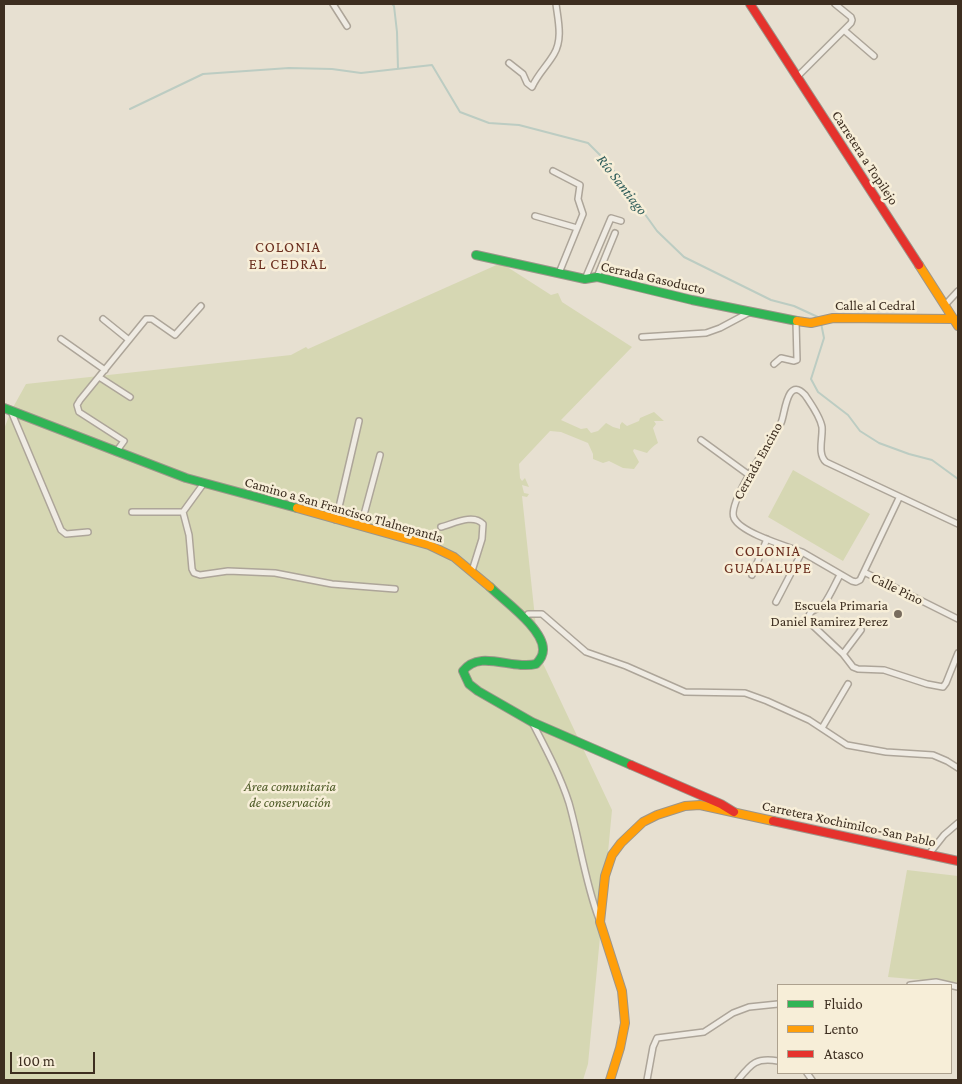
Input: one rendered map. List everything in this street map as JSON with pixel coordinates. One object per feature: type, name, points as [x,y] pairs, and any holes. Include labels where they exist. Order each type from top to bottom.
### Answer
[{"type":"street","points":[[333,4],[347,26]]},
{"type":"street","points":[[509,63],[524,74],[527,83],[532,87],[537,76],[555,53],[560,28],[556,4]]},
{"type":"street","name":"Carretera a Topilejo","points":[[750,4],[956,322]]},
{"type":"street","points":[[797,77],[845,31],[852,20],[835,4]]},
{"type":"street","points":[[845,31],[874,56]]},
{"type":"street","points":[[553,171],[580,185],[578,199],[583,214],[559,273]]},
{"type":"street","points":[[535,216],[577,228]]},
{"type":"street","points":[[586,279],[611,218],[621,221]]},
{"type":"street","points":[[597,276],[615,232]]},
{"type":"street","name":"Cerrada Gasoducto","points":[[476,254],[586,279],[597,276],[692,300],[796,321]]},
{"type":"street","points":[[945,305],[958,292]]},
{"type":"street","points":[[116,452],[124,441],[79,412],[77,408],[80,400],[148,318],[175,335],[201,306]]},
{"type":"street","points":[[642,336],[706,333],[720,328],[750,312]]},
{"type":"street","points":[[103,319],[129,340]]},
{"type":"street","points":[[774,364],[781,358],[797,360],[796,321]]},
{"type":"street","name":"Calle al Cedral","points":[[796,321],[956,322]]},
{"type":"street","points":[[61,339],[105,370]]},
{"type":"street","points":[[99,377],[130,397]]},
{"type":"street","name":"Cerrada Encino","points":[[732,514],[733,506],[749,476],[782,421],[788,396],[792,391],[797,390],[802,392],[822,426],[823,459],[900,498]]},
{"type":"street","points":[[7,410],[62,530],[66,534],[88,532]]},
{"type":"street","name":"Camino a San Francisco Tlalnepantla","points":[[7,410],[186,478],[430,545],[450,555],[472,571],[525,619],[543,645],[542,657],[539,663],[528,667],[473,661],[464,667],[463,671],[469,684],[532,722],[721,804],[734,812]]},
{"type":"street","points":[[336,520],[359,421]]},
{"type":"street","points":[[701,440],[749,476]]},
{"type":"street","points":[[361,526],[380,455]]},
{"type":"street","points":[[183,512],[204,483]]},
{"type":"street","points":[[864,572],[900,498],[958,524]]},
{"type":"street","points":[[132,512],[183,512]]},
{"type":"street","points":[[183,512],[189,535],[194,573],[200,575],[228,571],[275,573],[332,584],[395,589]]},
{"type":"street","name":"Calle Pino","points":[[732,514],[734,521],[744,528],[802,552],[852,582],[860,580],[864,572],[958,619]]},
{"type":"street","points":[[441,527],[472,518],[483,524],[482,539],[472,571]]},
{"type":"street","points":[[752,575],[767,539]]},
{"type":"street","points":[[776,602],[802,552]]},
{"type":"street","points":[[840,575],[823,606],[812,610],[808,616],[808,621],[853,666],[858,669],[884,670],[927,684],[943,687],[958,653]]},
{"type":"street","points":[[525,619],[528,614],[542,614],[586,652],[626,666],[685,692],[745,694],[767,701],[822,728],[846,745],[886,752],[933,755],[958,768]]},
{"type":"street","points":[[843,654],[861,630]]},
{"type":"street","points":[[822,728],[848,684]]},
{"type":"street","points":[[532,722],[551,758],[568,801],[590,896],[620,983],[625,1012],[623,1041],[610,1080]]},
{"type":"street","name":"Carretera Xochimilco-San Pablo","points":[[601,925],[602,896],[606,870],[619,846],[652,816],[687,806],[700,805],[958,861]]},
{"type":"street","points":[[929,854],[944,835],[958,824]]},
{"type":"street","points":[[919,984],[936,982],[945,984]]},
{"type":"street","points":[[647,1080],[653,1047],[658,1038],[704,1032],[749,1006],[777,1004]]},
{"type":"street","points":[[738,1080],[756,1062],[762,1059],[777,1061]]},
{"type":"green space","name":"Área comunitaria de conservación","points":[[501,263],[551,295],[558,293],[562,302],[632,347],[561,420],[581,429],[587,428],[591,433],[598,431],[606,423],[620,429],[622,422],[627,426],[654,412],[664,421],[654,421],[656,424],[653,428],[658,443],[647,453],[634,449],[633,451],[639,462],[634,469],[623,468],[609,461],[603,463],[593,459],[588,443],[561,432],[550,431],[519,464],[520,478],[522,481],[525,478],[529,487],[522,485],[524,493],[529,494],[527,497],[522,496],[539,655],[612,810],[588,1064],[583,1080],[4,1080],[4,429],[11,411],[26,384],[291,355]]},
{"type":"green space","points":[[793,470],[870,514],[843,561],[768,517]]},
{"type":"green space","points":[[907,870],[958,876],[958,983],[888,977]]},
{"type":"waterway","points":[[392,4],[394,6],[397,32],[398,69]]},
{"type":"waterway","name":"Río Santiago","points":[[130,109],[203,74],[289,68],[332,69],[361,73],[432,65],[460,112],[489,123],[519,125],[588,143],[609,164],[657,231],[684,257],[771,300],[794,306],[820,318]]},
{"type":"waterway","name":"Río Santiago","points":[[821,323],[824,338],[811,379],[818,392],[848,415],[860,431],[879,443],[932,460],[958,479]]},
{"type":"traffic: fast","points":[[476,255],[585,279],[597,277],[692,300],[797,321]]},
{"type":"traffic: fast","points":[[4,408],[186,478],[297,508]]},
{"type":"traffic: fast","points":[[490,587],[537,633],[542,642],[543,650],[536,664],[516,665],[478,661],[463,671],[469,684],[532,722],[631,765]]},
{"type":"traffic: slow","points":[[919,265],[958,326]]},
{"type":"traffic: slow","points":[[797,321],[811,323],[833,318],[954,319]]},
{"type":"traffic: slow","points":[[297,508],[429,545],[454,557],[490,587]]},
{"type":"traffic: slow","points":[[610,1080],[620,1048],[625,1023],[622,991],[600,922],[605,876],[612,855],[621,843],[643,822],[657,815],[685,806],[700,805],[773,821]]},
{"type":"traffic: jam","points":[[750,4],[919,265]]},
{"type":"traffic: jam","points":[[631,765],[721,804],[734,812]]},
{"type":"traffic: jam","points":[[773,821],[958,861]]},
{"type":"place","name":"Escuela Primaria Daniel Ramirez Perez","points":[[898,614]]},
{"type":"district","name":"COLONIA EL CEDRAL","points":[[288,256]]},
{"type":"district","name":"COLONIA GUADALUPE","points":[[768,560]]}]
